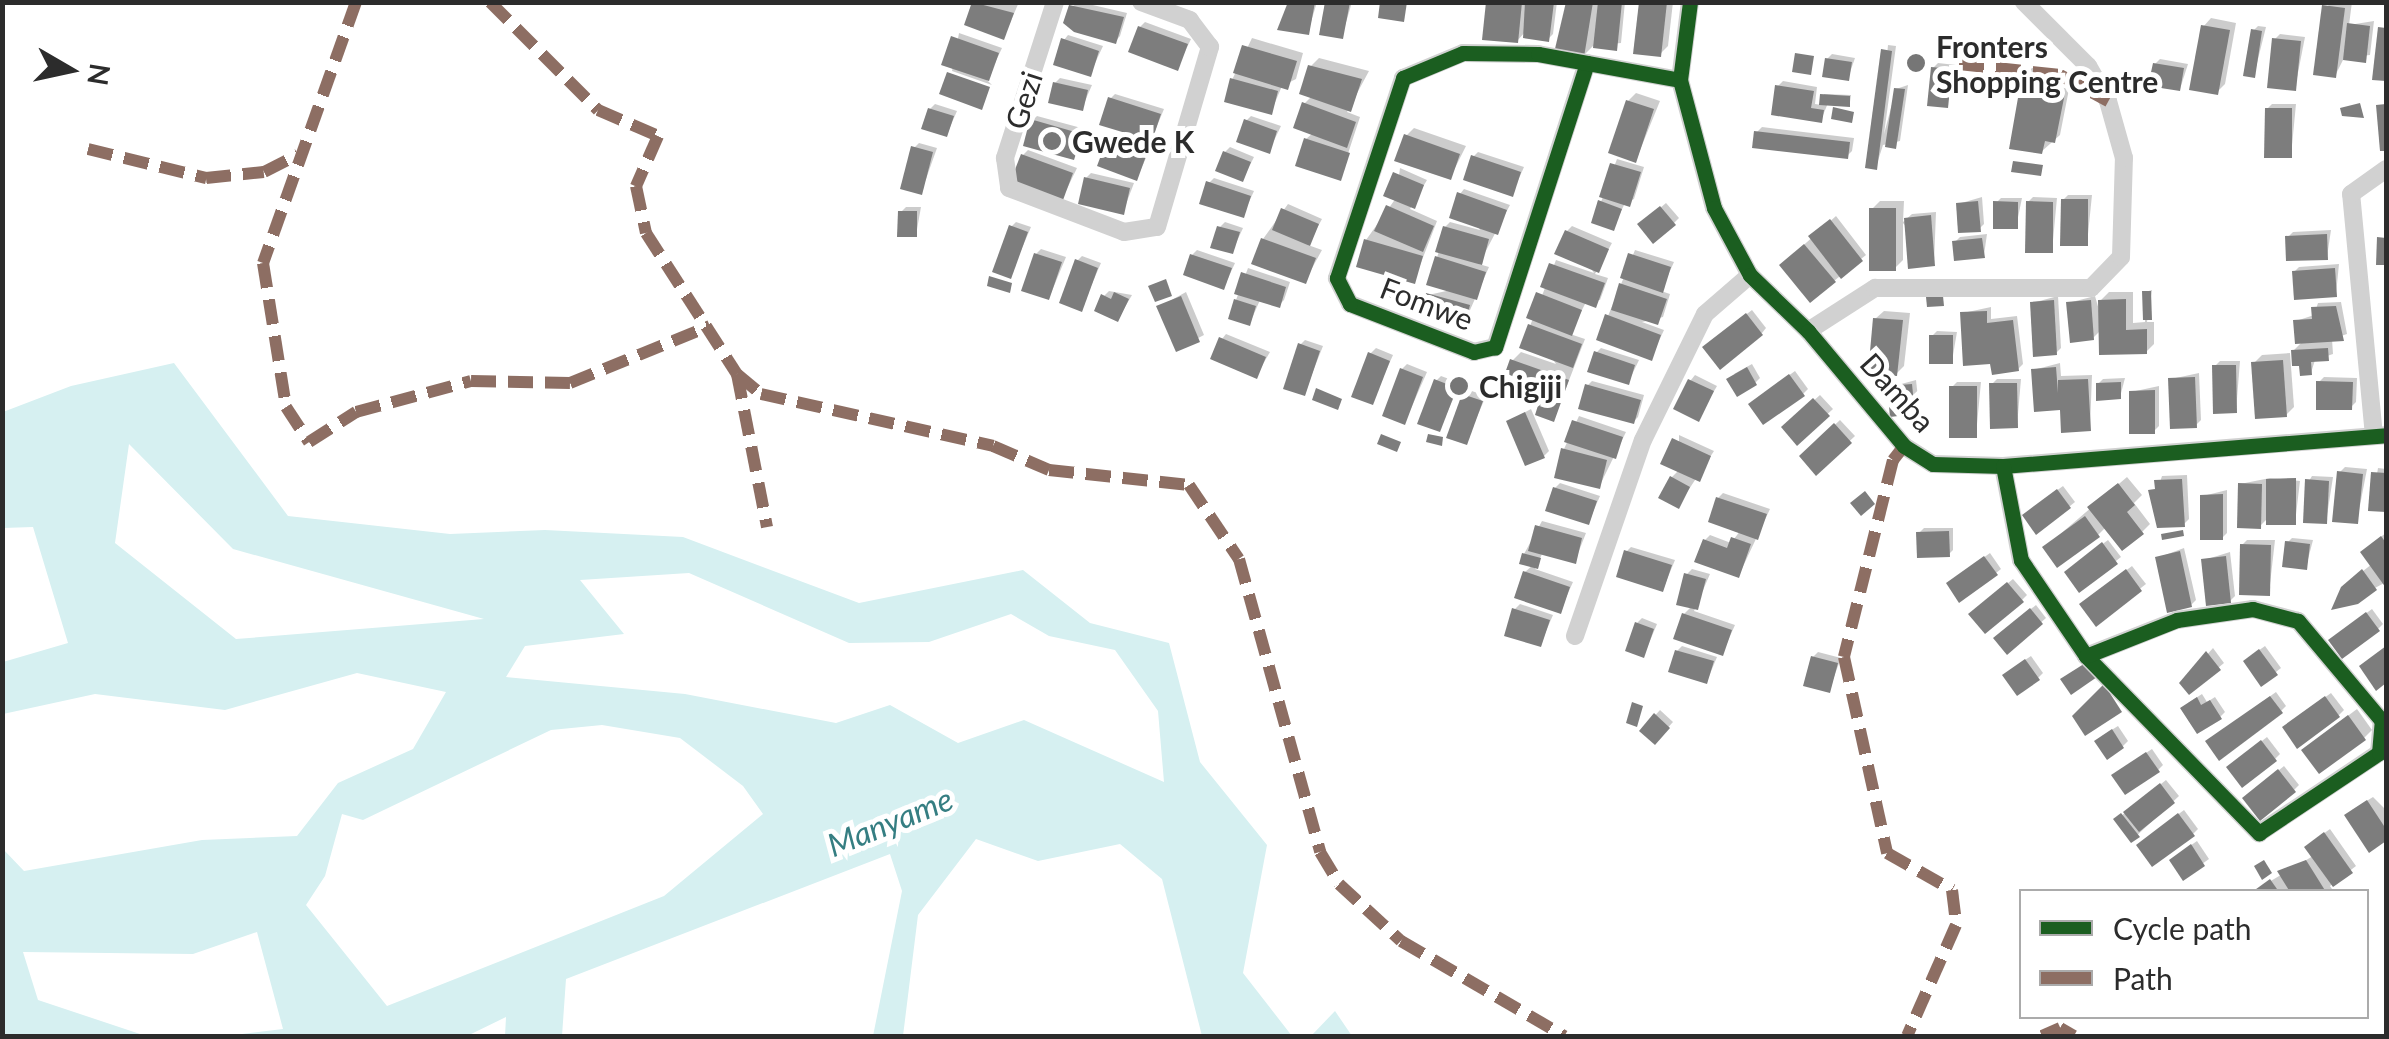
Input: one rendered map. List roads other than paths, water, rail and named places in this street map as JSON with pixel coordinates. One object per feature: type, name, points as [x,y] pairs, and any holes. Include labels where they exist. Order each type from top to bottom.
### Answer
[{"type":"street","name":"Gezi","points":[[1055,2],[1005,158],[1009,188],[1124,232],[1157,227],[1210,47],[1190,20],[1142,2]]},
{"type":"street","name":"Damba","points":[[1690,2],[1680,80],[1714,208],[1750,275],[1808,331],[1904,446],[1933,464],[2003,466],[2380,435]]},
{"type":"street","points":[[1808,331],[1875,288],[2092,288],[2122,257],[2124,158],[2108,101],[2088,66],[2024,2]]},
{"type":"street","name":"Fomwe","points":[[1587,63],[1495,347],[1474,352],[1350,304],[1337,278],[1402,78],[1463,53],[1538,54],[1680,80]]},
{"type":"street","points":[[2380,435],[2351,194],[2386,168]]},
{"type":"street","points":[[1575,636],[1651,424],[1704,314],[1750,275]]},
{"type":"street","points":[[2003,466],[2021,560],[2086,656],[2259,833],[2379,753],[2382,721],[2298,621],[2253,609],[2177,620],[2086,656]]},
{"type":"water","name":"Manyame","points":[[174,363],[288,516],[450,534],[545,530],[683,537],[859,603],[1023,570],[1090,623],[1169,643],[1200,762],[1267,845],[1243,973],[1292,1036],[1202,1036],[1162,879],[1120,844],[1038,861],[976,839],[918,915],[903,1036],[873,1036],[902,891],[890,854],[566,979],[562,1036],[505,1036],[506,1017],[467,1036],[226,1036],[283,1029],[257,932],[193,954],[23,952],[38,1000],[146,1036],[3,1036],[3,849],[24,871],[202,840],[297,836],[338,783],[413,749],[446,692],[357,673],[225,710],[95,694],[3,714],[3,662],[68,643],[33,527],[3,528],[3,412],[71,386]],"holes":[[[129,444],[233,549],[484,619],[236,639],[115,543]],[[689,573],[849,643],[929,642],[1011,614],[1049,636],[1115,650],[1158,711],[1164,782],[1024,720],[958,743],[890,705],[836,723],[685,694],[506,677],[525,646],[624,634],[580,580]],[[602,725],[680,738],[743,786],[763,814],[664,896],[387,1006],[306,905],[325,876],[342,814],[363,820],[551,730]]]},
{"type":"water","points":[[1335,1011],[1352,1036],[1311,1036]]},
{"type":"place","name":"Fronters Shopping Centre","points":[[1916,63]]},
{"type":"place","name":"Gwede K","points":[[1052,141]]},
{"type":"place","name":"Chigiji","points":[[1459,386]]}]
